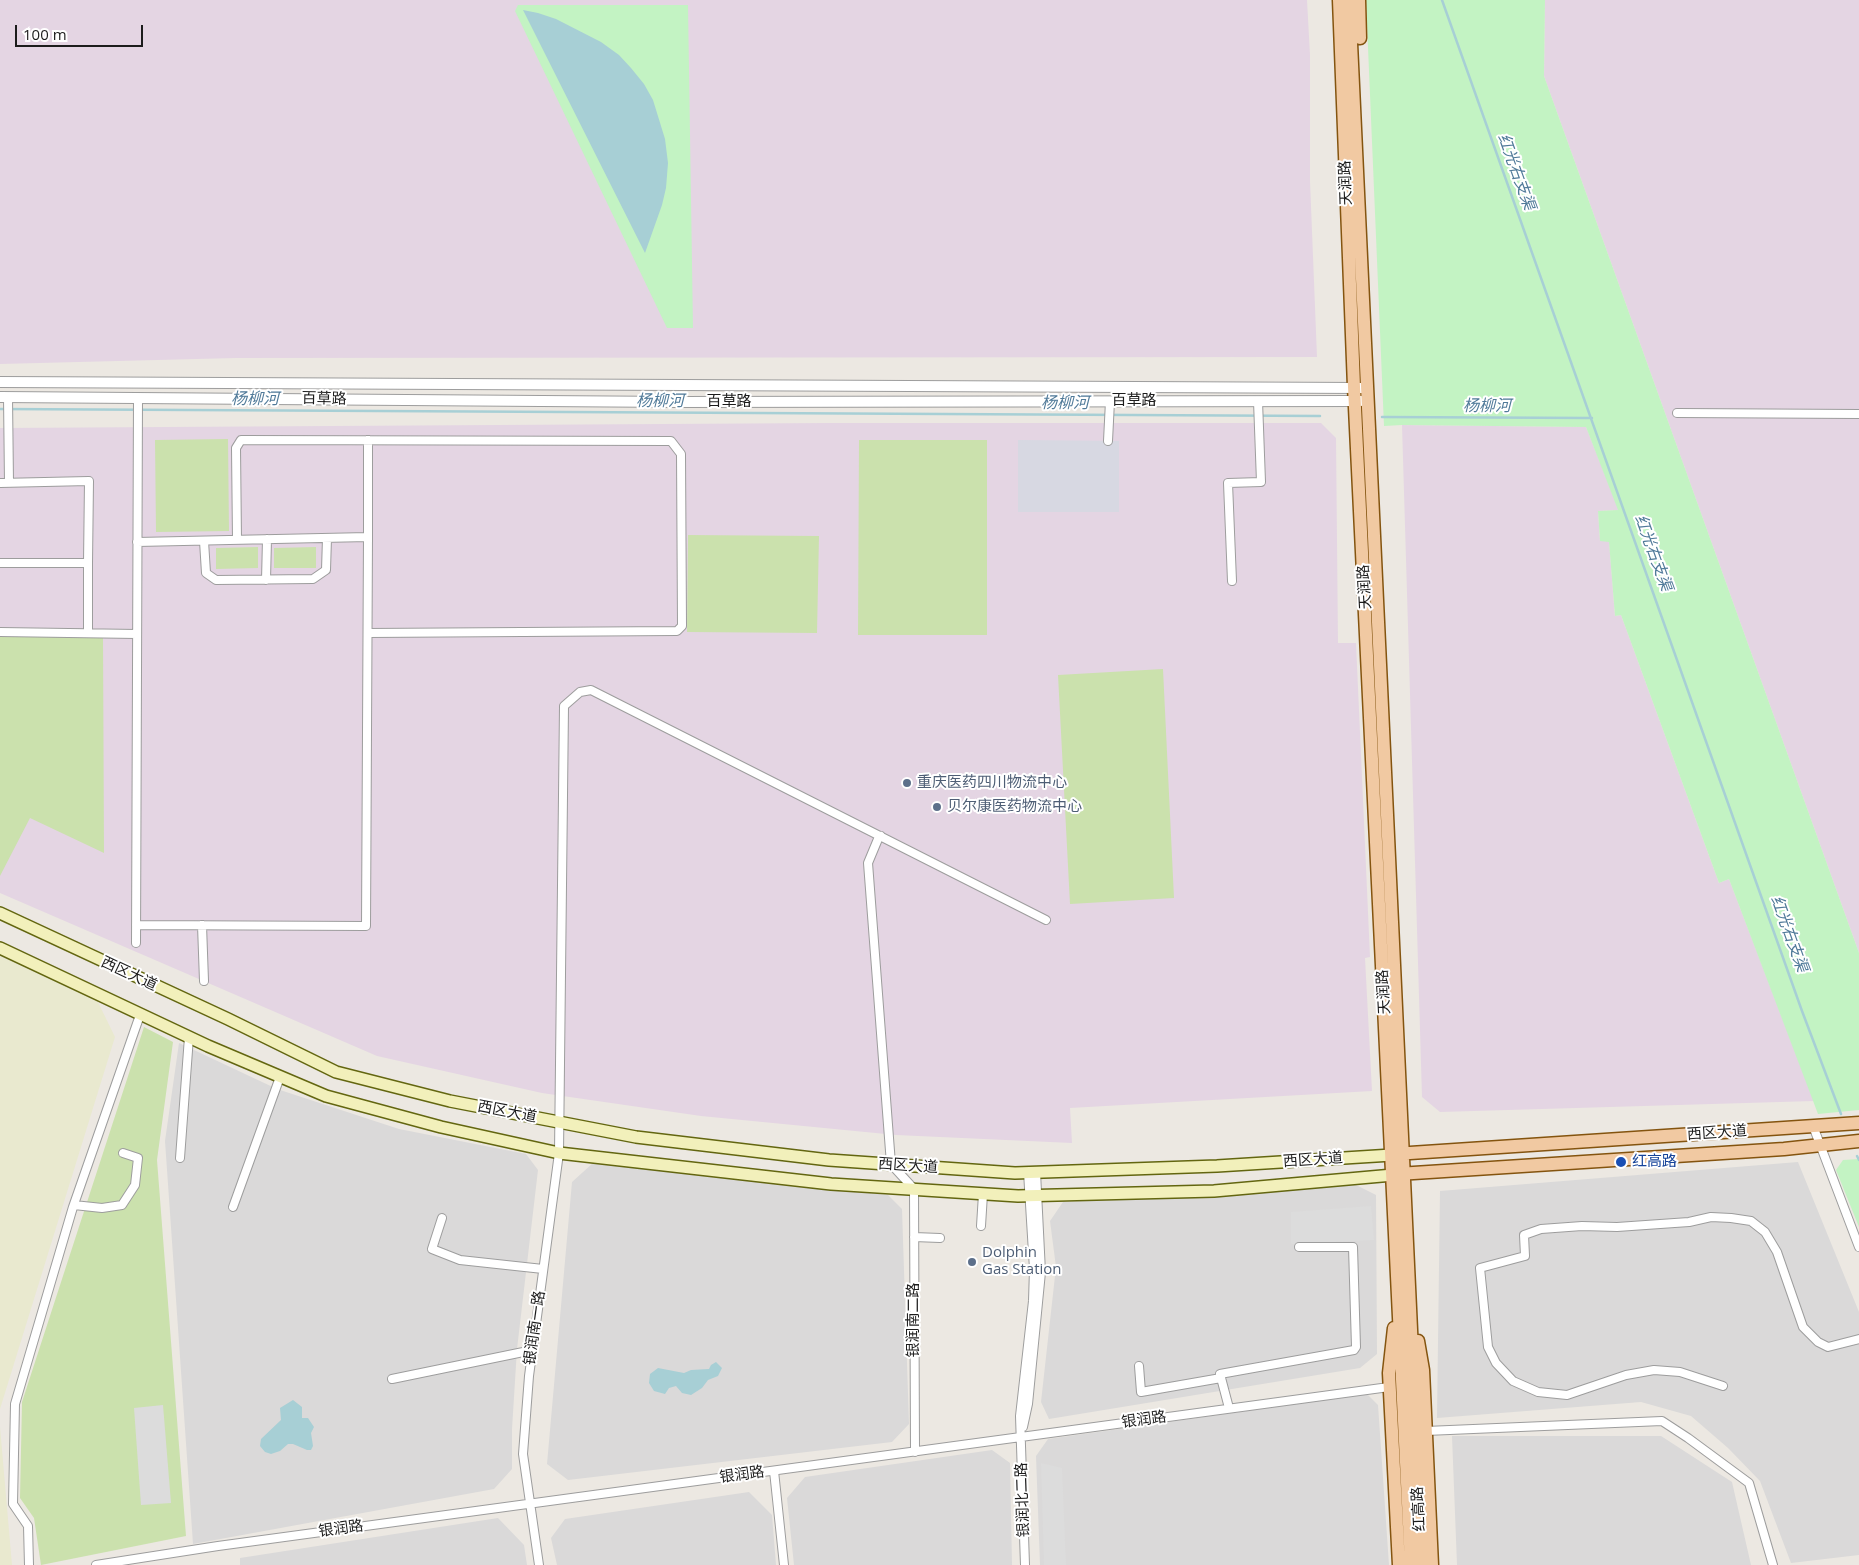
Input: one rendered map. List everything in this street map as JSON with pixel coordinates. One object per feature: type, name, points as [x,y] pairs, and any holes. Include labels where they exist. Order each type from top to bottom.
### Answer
[{"type":"main road","points":[[1331,0],[1334,63],[1343,108]]},
{"type":"main road","name":"天润路","points":[[1339,0],[1354,387],[1364,397]]},
{"type":"main road","name":"天润路","points":[[1349,0],[1355,115],[1364,397],[1397,1154]]},
{"type":"main road","points":[[1355,115],[1360,66],[1358,0]]},
{"type":"main road","name":"西区大道","points":[[0,913],[228,1019],[336,1072],[450,1101],[560,1123],[646,1138],[829,1160],[1032,1172],[1217,1166],[1859,1123]]},
{"type":"main road","name":"西区大道","points":[[0,948],[140,1015],[326,1096],[441,1127],[559,1153],[831,1184],[1033,1196],[1214,1191],[1399,1174],[1784,1149],[1859,1141]]},
{"type":"main road","name":"红高路","points":[[1397,1154],[1404,1288],[1411,1565]]},
{"type":"main road","points":[[1399,1565],[1389,1373],[1404,1288]]},
{"type":"main road","points":[[1404,1288],[1423,1370],[1432,1565]]},
{"type":"main road","name":"红高路","points":[[1404,1288],[1422,1565]]},
{"type":"street","name":"百草路","points":[[0,382],[864,387],[1354,387]]},
{"type":"street","name":"百草路","points":[[6,403],[138,406],[668,402],[1109,410],[1364,397]]},
{"type":"street","points":[[1232,581],[1228,483],[1261,482],[1258,401]]},
{"type":"street","points":[[6,403],[9,483]]},
{"type":"street","points":[[136,943],[138,406]]},
{"type":"street","points":[[1108,441],[1109,410]]},
{"type":"street","points":[[1677,413],[1859,414]]},
{"type":"street","points":[[237,540],[236,448],[241,440],[672,441],[680,454],[682,626],[677,632],[368,633]]},
{"type":"street","points":[[136,925],[366,926],[368,440]]},
{"type":"street","points":[[0,483],[89,481],[88,634]]},
{"type":"street","points":[[204,541],[206,573],[216,580],[313,579],[326,570],[327,538]]},
{"type":"street","points":[[138,542],[368,538]]},
{"type":"street","points":[[266,580],[267,540]]},
{"type":"street","points":[[0,563],[88,563]]},
{"type":"street","points":[[0,632],[137,634]]},
{"type":"street","name":"银润南一路","points":[[539,1565],[523,1454],[533,1350],[559,1153],[564,706],[580,692],[591,690],[1046,920]]},
{"type":"street","points":[[881,836],[878,838],[868,863],[891,1164],[914,1189]]},
{"type":"street","points":[[202,925],[204,981]]},
{"type":"street","points":[[30,1565],[28,1526],[13,1504],[15,1404],[74,1205],[140,1015]]},
{"type":"street","points":[[180,1158],[189,1037]]},
{"type":"street","points":[[233,1207],[280,1077]]},
{"type":"street","points":[[1813,1126],[1859,1247]]},
{"type":"street","points":[[74,1205],[102,1208],[122,1205],[135,1185],[138,1158],[123,1153]]},
{"type":"street","name":"银润北二路","points":[[1025,1565],[1020,1416],[1033,1301],[1032,1172]]},
{"type":"street","name":"银润南二路","points":[[914,1189],[915,1452]]},
{"type":"street","points":[[981,1226],[983,1194]]},
{"type":"street","points":[[442,1218],[432,1249],[460,1260],[543,1269]]},
{"type":"street","points":[[1723,1386],[1680,1372],[1654,1370],[1626,1374],[1567,1395],[1538,1392],[1513,1381],[1496,1363],[1488,1347],[1480,1268],[1525,1256],[1524,1235],[1542,1229],[1582,1226],[1617,1227],[1689,1222],[1711,1218],[1751,1221],[1765,1232],[1777,1252],[1803,1327],[1818,1342],[1828,1347],[1859,1339]]},
{"type":"street","points":[[914,1237],[940,1238]]},
{"type":"street","points":[[1229,1408],[1220,1374],[1354,1350],[1356,1347],[1352,1247],[1298,1247]]},
{"type":"street","points":[[392,1379],[533,1350]]},
{"type":"street","points":[[1138,1366],[1141,1392],[1221,1378]]},
{"type":"street","name":"银润路","points":[[96,1565],[246,1542],[1389,1387]]},
{"type":"street","points":[[1426,1431],[1662,1421],[1749,1483],[1773,1565]]},
{"type":"street","points":[[774,1470],[784,1565]]},
{"type":"street","points":[[246,1533],[246,1542]]},
{"type":"shaded area","points":[[0,0],[1307,0],[1310,55],[1310,181],[1317,357],[236,358],[0,364]]},
{"type":"shaded area","points":[[1545,0],[1859,0],[1859,953],[1544,76]]},
{"type":"shaded area","points":[[829,423],[1321,423],[1336,438],[1338,643],[1356,643],[1370,957],[1365,958],[1372,1091],[1070,1108],[1072,1143],[896,1135],[701,1116],[542,1093],[377,1056],[0,893],[0,428]]},
{"type":"shaded area","points":[[1402,425],[1586,427],[1619,510],[1598,511],[1600,541],[1609,541],[1615,616],[1621,615],[1719,883],[1729,879],[1814,1101],[1440,1112],[1422,1097]]},
{"type":"shaded area","points":[[1018,440],[1119,441],[1119,512],[1018,512]]},
{"type":"shaded area","points":[[179,1043],[277,1089],[399,1129],[526,1154],[538,1170],[517,1349],[512,1429],[512,1469],[494,1489],[193,1544],[165,1141]]},
{"type":"shaded area","points":[[1798,1162],[1859,1312],[1859,1555],[1791,1563],[1760,1481],[1728,1448],[1691,1416],[1641,1402],[1437,1418],[1440,1191]]},
{"type":"shaded area","points":[[593,1163],[888,1195],[902,1209],[909,1424],[892,1442],[568,1480],[547,1464],[572,1182]]},
{"type":"shaded area","points":[[1356,1185],[1376,1195],[1377,1354],[1360,1368],[1049,1419],[1041,1402],[1056,1267],[1050,1221],[1063,1202]]},
{"type":"shaded area","points":[[1371,1206],[1374,1240],[1291,1244],[1291,1212]]},
{"type":"shaded area","points":[[1367,1394],[1378,1405],[1389,1565],[1040,1565],[1036,1456],[1048,1439]]},
{"type":"shaded area","points":[[163,1405],[171,1503],[141,1505],[134,1408]]},
{"type":"shaded area","points":[[1452,1436],[1661,1436],[1732,1482],[1751,1565],[1457,1565]]},
{"type":"shaded area","points":[[992,1450],[1010,1463],[1012,1565],[794,1565],[787,1498],[805,1477]]},
{"type":"shaded area","points":[[1041,1463],[1062,1468],[1066,1565],[1044,1565]]},
{"type":"shaded area","points":[[749,1492],[772,1515],[776,1565],[557,1565],[551,1538],[565,1519]]},
{"type":"shaded area","points":[[498,1518],[524,1545],[527,1565],[240,1565],[240,1558]]},
{"type":"green space","points":[[1366,0],[1545,0],[1544,76],[1859,953],[1859,1110],[1818,1114],[1729,879],[1719,883],[1621,615],[1615,616],[1609,542],[1600,541],[1598,511],[1618,510],[1586,427],[1384,426]]},
{"type":"green space","points":[[518,5],[688,5],[693,328],[667,328],[515,11]]},
{"type":"green space","points":[[228,439],[229,531],[156,532],[155,440]]},
{"type":"green space","points":[[859,440],[987,440],[987,635],[858,635]]},
{"type":"green space","points":[[688,535],[819,536],[817,633],[687,632]]},
{"type":"green space","points":[[258,547],[258,568],[216,569],[216,548]]},
{"type":"green space","points":[[316,547],[316,568],[274,568],[274,548]]},
{"type":"green space","points":[[0,636],[103,636],[104,853],[30,818],[0,876]]},
{"type":"green space","points":[[1163,669],[1174,898],[1070,904],[1058,675]]},
{"type":"green space","points":[[0,952],[96,998],[115,1037],[0,1409]]},
{"type":"green space","points":[[144,1027],[173,1042],[157,1160],[186,1536],[41,1565],[34,1518],[20,1498],[22,1402]]},
{"type":"green space","points":[[1859,1159],[1859,1227],[1836,1170],[1843,1160]]},
{"type":"green space","points":[[0,1427],[12,1565],[0,1565]]},
{"type":"water","points":[[523,10],[556,19],[601,42],[619,55],[631,68],[644,84],[653,100],[665,139],[668,163],[666,188],[662,205],[645,253]]},
{"type":"water","points":[[716,1362],[722,1368],[718,1376],[708,1380],[702,1388],[691,1395],[682,1393],[676,1386],[669,1388],[665,1394],[654,1391],[649,1383],[650,1374],[658,1368],[684,1373],[691,1370],[709,1369]]},
{"type":"water","points":[[293,1400],[302,1407],[302,1418],[308,1418],[314,1427],[311,1433],[313,1446],[311,1450],[288,1444],[280,1451],[271,1454],[265,1452],[260,1446],[261,1439],[281,1420],[280,1408]]},
{"type":"waterway","name":"红光右支渠","points":[[1442,0],[1802,1011],[1841,1114]]},
{"type":"waterway","name":"杨柳河","points":[[0,409],[1320,416]]},
{"type":"waterway","name":"杨柳河","points":[[1382,417],[1592,418]]},
{"type":"waterway","name":"红光右支渠","points":[[1857,1156],[1859,1160]]},
{"type":"place","name":"重庆医药四川物流中心","points":[[907,783]]},
{"type":"place","name":"贝尔康医药物流中心","points":[[937,807]]},
{"type":"place","name":"红高路","points":[[1621,1162]]},
{"type":"place","name":"Dolphin Gas Station","points":[[972,1262]]}]
